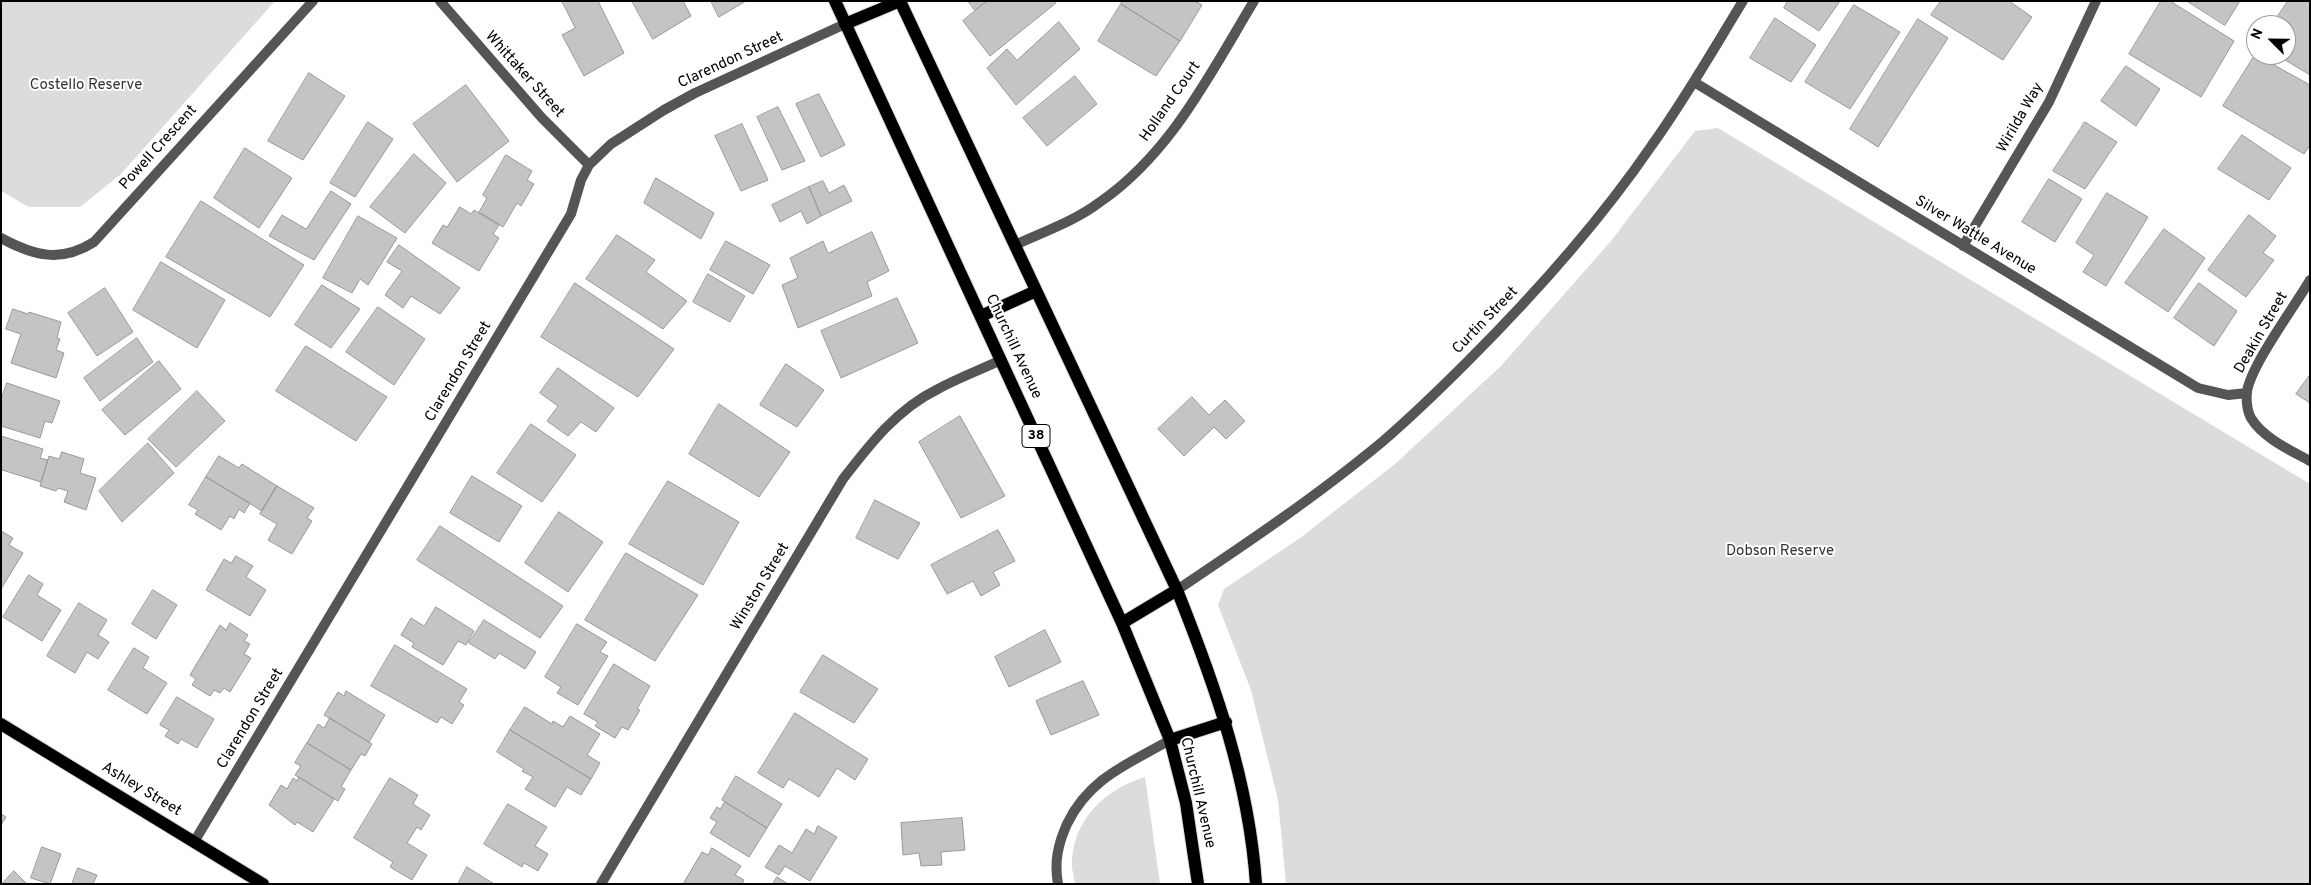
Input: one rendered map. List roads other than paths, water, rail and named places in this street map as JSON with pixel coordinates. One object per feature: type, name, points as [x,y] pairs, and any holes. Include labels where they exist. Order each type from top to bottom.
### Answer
[{"type":"main road","name":"Churchill Avenue","points":[[835,1],[1122,622],[1170,740],[1186,803],[1198,884]]},
{"type":"main road","points":[[845,24],[900,1],[1177,590],[1207,665],[1226,722],[1243,792],[1254,854],[1256,884]]},
{"type":"main road","points":[[981,316],[1036,291]]},
{"type":"main road","points":[[1122,622],[1177,590]]},
{"type":"main road","points":[[1170,740],[1226,722]]},
{"type":"main road","name":"Ashley Street","points":[[1,724],[263,884]]},
{"type":"street","name":"Powell Crescent","points":[[1,238],[28,251],[49,256],[67,255],[94,242],[313,1]]},
{"type":"street","name":"Whittaker Street","points":[[440,1],[542,118],[589,165]]},
{"type":"street","name":"Holland Court","points":[[1015,245],[1072,219],[1100,203],[1129,179],[1160,149],[1206,82],[1254,1]]},
{"type":"street","name":"Curtin Street","points":[[1177,590],[1325,488],[1383,441],[1501,328],[1554,271],[1600,216],[1652,146],[1694,82],[1743,1]]},
{"type":"street","name":"Wirilda Way","points":[[1963,246],[2049,102],[2096,1]]},
{"type":"street","name":"Clarendon Street","points":[[194,842],[571,214],[589,165],[611,144],[664,110],[695,93],[845,24]]},
{"type":"street","name":"Silver Wattle Avenue","points":[[1694,82],[2198,388],[2228,394],[2247,393]]},
{"type":"street","name":"Deakin Street","points":[[2310,280],[2260,362],[2247,393],[2248,410],[2257,425],[2268,436],[2310,461]]},
{"type":"street","name":"Winston Street","points":[[601,884],[843,479],[881,431],[904,410],[937,389],[1001,360]]},
{"type":"street","points":[[1058,884],[1056,860],[1060,840],[1079,802],[1090,789],[1107,775],[1170,740]]},
{"type":"park label","name":"Costello Reserve","points":[[86,86]]},
{"type":"park label","name":"Dobson Reserve","points":[[1780,552]]}]
